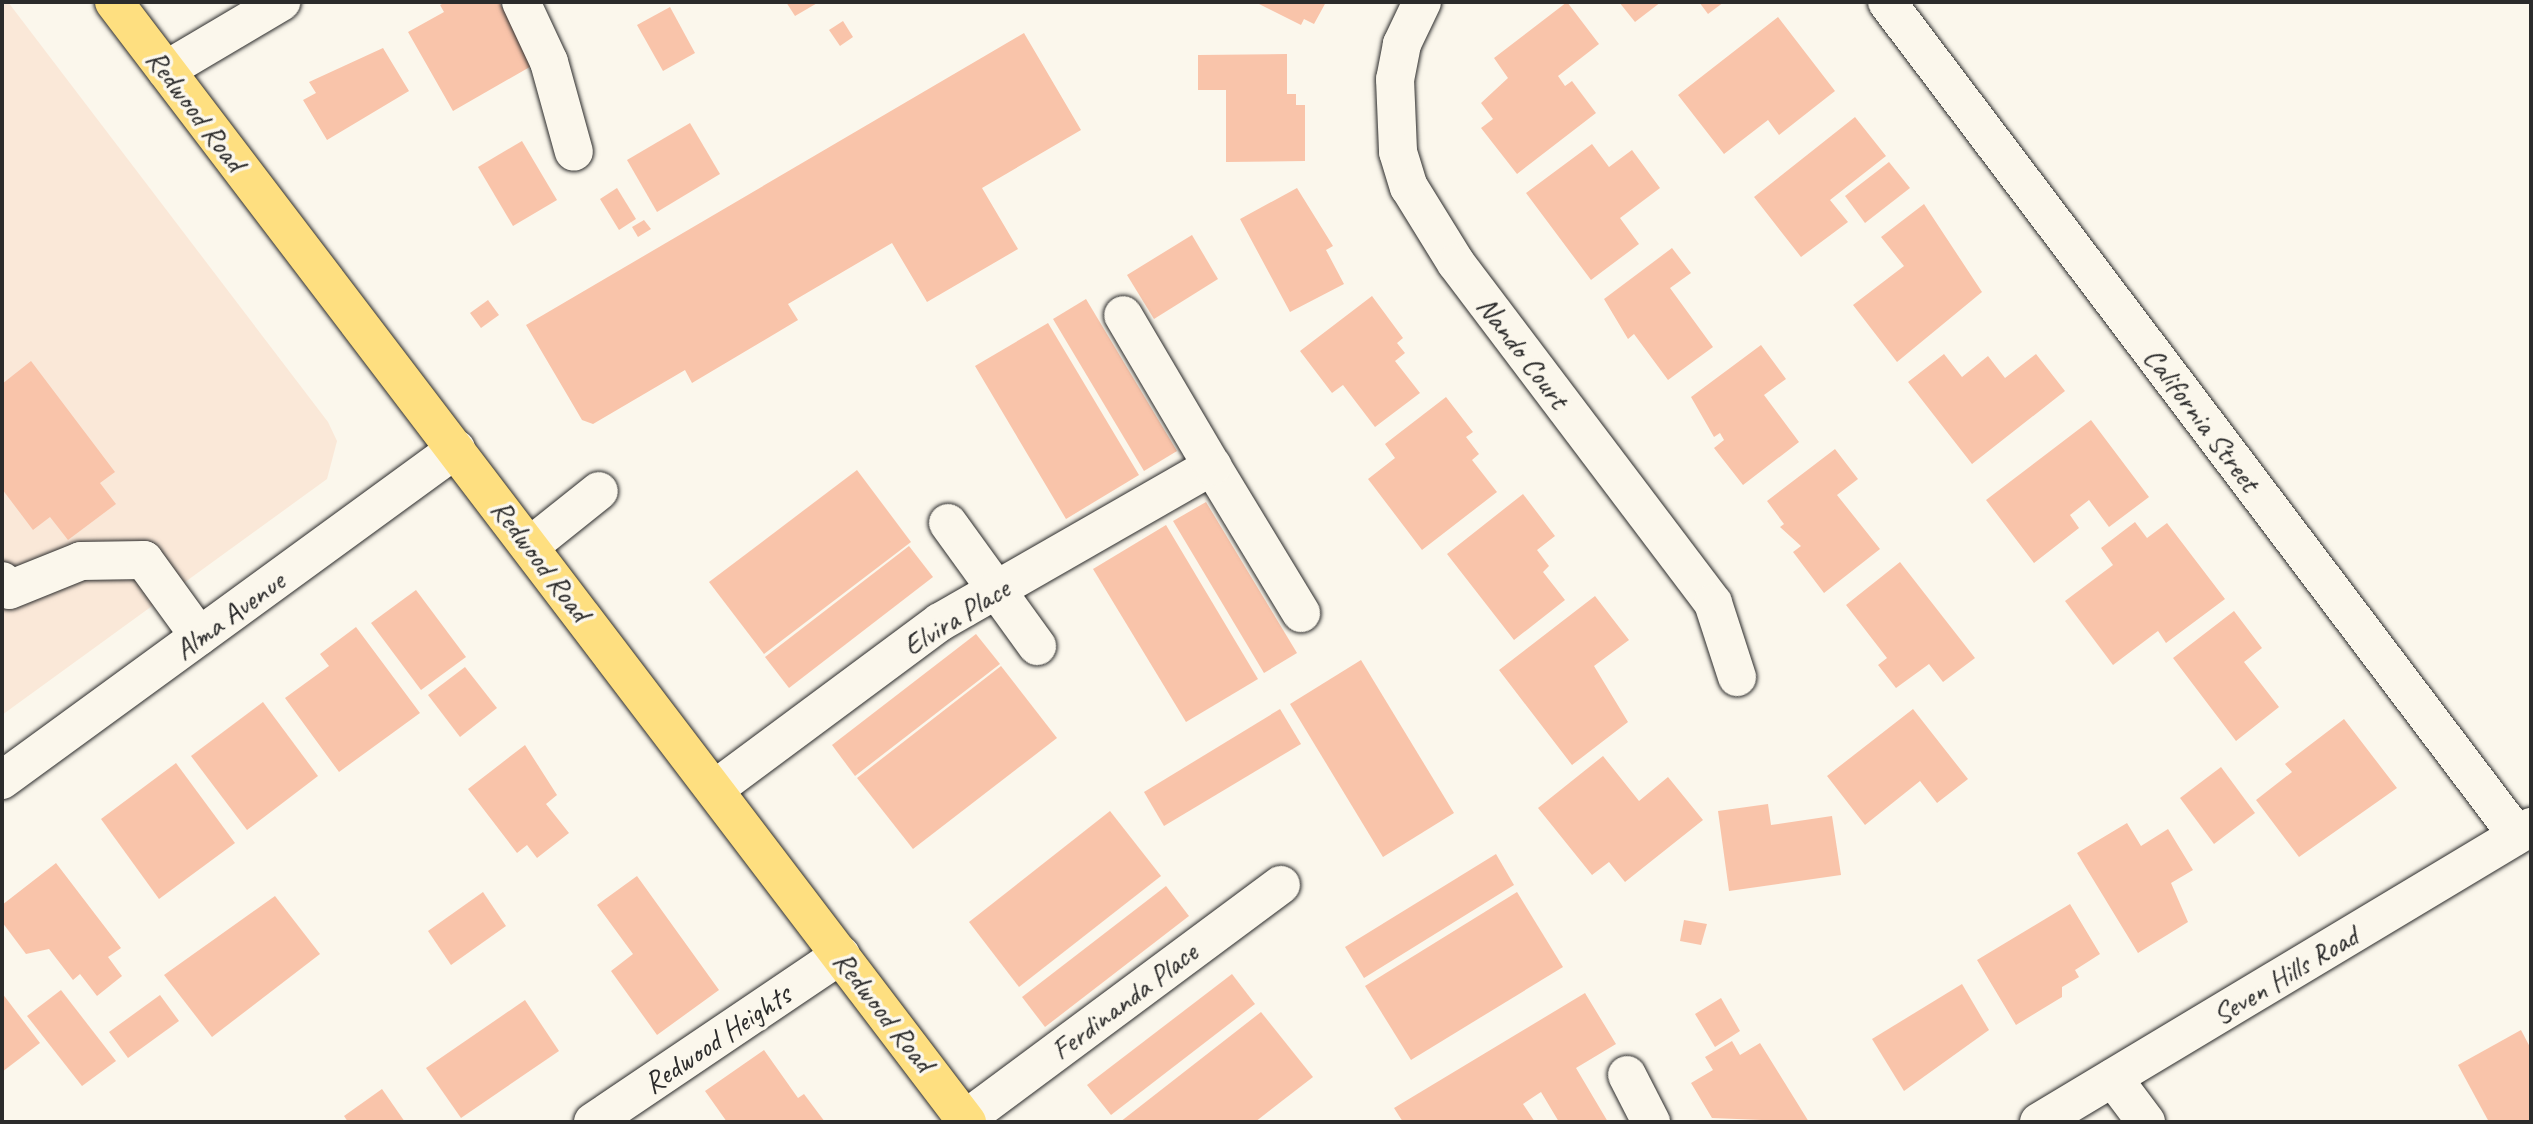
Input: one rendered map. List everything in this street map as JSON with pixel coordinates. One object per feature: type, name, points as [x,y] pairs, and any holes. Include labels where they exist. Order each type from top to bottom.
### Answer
[{"type":"main road","name":"Redwood Road","points":[[114,2],[841,955],[976,1121]]},
{"type":"street","points":[[166,70],[281,2]]},
{"type":"street","points":[[521,2],[549,62],[574,152]]},
{"type":"street","name":"Nando Court","points":[[1422,2],[1402,44],[1395,79],[1398,152],[1409,187],[1456,262],[1713,603],[1737,677]]},
{"type":"street","name":"California Street","points":[[1887,2],[2524,831]]},
{"type":"street","points":[[1123,315],[1301,613]]},
{"type":"street","name":"Alma Avenue","points":[[2,780],[456,449]]},
{"type":"street","name":"Elvira Place","points":[[715,789],[940,622],[1212,466]]},
{"type":"street","points":[[530,546],[599,491]]},
{"type":"street","points":[[948,523],[1037,646]]},
{"type":"street","points":[[2,581],[9,590],[81,561],[144,560],[199,636]]},
{"type":"street","name":"Seven Hills Road","points":[[2039,1122],[2524,831]]},
{"type":"street","name":"Ferdinanda Place","points":[[976,1121],[1281,885]]},
{"type":"street","name":"Redwood Heights","points":[[593,1122],[841,955]]},
{"type":"street","points":[[1628,1075],[1651,1122]]},
{"type":"street","points":[[2113,1078],[2146,1122]]},
{"type":"shaded area","points":[[2,2],[8,2],[328,422],[337,441],[327,479],[2,715]]},
{"type":"building","points":[[446,2],[499,2],[535,64],[453,111],[408,32],[444,12],[440,5]]},
{"type":"building","points":[[786,2],[819,2],[795,16]]},
{"type":"building","points":[[1255,2],[1326,2],[1314,24],[1304,19],[1301,25]]},
{"type":"building","points":[[1567,2],[1599,44],[1558,76],[1565,86],[1572,81],[1596,113],[1517,174],[1481,128],[1493,119],[1481,103],[1508,78],[1494,58]]},
{"type":"building","points":[[1619,2],[1661,2],[1635,22]]},
{"type":"building","points":[[1699,2],[1724,2],[1708,14]]},
{"type":"building","points":[[670,7],[695,53],[663,71],[637,25]]},
{"type":"building","points":[[1778,17],[1835,91],[1779,135],[1768,120],[1724,154],[1678,95]]},
{"type":"building","points":[[843,21],[853,37],[840,46],[829,30]]},
{"type":"building","points":[[1024,33],[1081,130],[982,188],[1018,249],[927,302],[892,243],[788,304],[798,320],[692,383],[685,370],[593,424],[582,420],[526,325]]},
{"type":"building","points":[[383,48],[409,91],[327,140],[303,100],[316,93],[309,82]]},
{"type":"building","points":[[1287,54],[1287,94],[1296,94],[1296,105],[1305,105],[1305,161],[1226,162],[1226,90],[1198,90],[1198,55]]},
{"type":"building","points":[[1855,117],[1886,156],[1830,200],[1848,222],[1801,257],[1754,197]]},
{"type":"building","points":[[690,123],[720,174],[657,212],[627,160]]},
{"type":"building","points":[[522,141],[557,200],[513,226],[478,167]]},
{"type":"building","points":[[1592,144],[1609,167],[1632,150],[1660,188],[1620,218],[1639,244],[1591,280],[1526,193]]},
{"type":"building","points":[[1889,162],[1910,188],[1865,223],[1845,196]]},
{"type":"building","points":[[617,188],[636,219],[619,230],[600,199]]},
{"type":"building","points":[[1297,188],[1333,246],[1326,250],[1344,284],[1290,312],[1240,219]]},
{"type":"building","points":[[1924,204],[1982,292],[1897,362],[1853,305],[1904,266],[1881,237]]},
{"type":"building","points":[[644,220],[651,229],[638,237],[632,227]]},
{"type":"building","points":[[1192,235],[1218,279],[1154,319],[1127,275]]},
{"type":"building","points":[[1672,248],[1691,273],[1670,288],[1713,347],[1668,380],[1634,334],[1628,339],[1604,299]]},
{"type":"building","points":[[1372,296],[1403,338],[1397,343],[1405,353],[1395,361],[1420,393],[1375,427],[1343,385],[1332,393],[1300,351]]},
{"type":"building","points":[[1086,299],[1177,451],[1144,471],[1053,319]]},
{"type":"building","points":[[488,300],[499,315],[481,328],[470,313]]},
{"type":"building","points":[[1048,323],[1139,475],[1066,519],[975,366]]},
{"type":"building","points":[[1761,345],[1786,379],[1764,395],[1799,442],[1743,485],[1714,448],[1724,440],[1720,433],[1714,437],[1691,397]]},
{"type":"building","points":[[1944,354],[1962,377],[1988,356],[2005,378],[2036,354],[2065,391],[1972,464],[1908,382]]},
{"type":"building","points":[[31,361],[115,472],[100,483],[116,504],[68,540],[50,517],[33,530],[2,489],[2,384]]},
{"type":"building","points":[[1446,397],[1473,432],[1466,437],[1479,454],[1472,460],[1497,492],[1422,550],[1368,479],[1395,458],[1385,444]]},
{"type":"building","points":[[2091,420],[2149,497],[2109,527],[2089,500],[2070,515],[2079,528],[2034,563],[1986,500]]},
{"type":"building","points":[[1835,449],[1858,479],[1837,495],[1880,549],[1824,593],[1793,552],[1801,546],[1780,527],[1784,524],[1767,501]]},
{"type":"building","points":[[857,470],[911,542],[764,654],[709,582]]},
{"type":"building","points":[[1523,494],[1555,536],[1537,550],[1549,566],[1543,572],[1565,600],[1514,640],[1447,554]]},
{"type":"building","points":[[1206,502],[1297,653],[1264,673],[1173,521]]},
{"type":"building","points":[[2135,522],[2147,538],[2167,523],[2225,599],[2166,643],[2158,631],[2113,665],[2065,601],[2113,565],[2101,548]]},
{"type":"building","points":[[1166,525],[1258,679],[1186,722],[1093,569]]},
{"type":"building","points":[[909,546],[933,577],[789,688],[765,657]]},
{"type":"building","points":[[1900,562],[1975,658],[1943,682],[1929,664],[1896,688],[1878,665],[1887,658],[1846,605]]},
{"type":"building","points":[[416,590],[466,657],[421,690],[371,623]]},
{"type":"building","points":[[1595,596],[1629,640],[1594,666],[1628,722],[1572,765],[1499,670]]},
{"type":"building","points":[[2234,611],[2262,648],[2244,662],[2279,707],[2236,741],[2173,658]]},
{"type":"building","points":[[356,627],[420,713],[339,772],[285,698],[329,666],[320,654]]},
{"type":"building","points":[[976,634],[1000,664],[855,776],[832,745]]},
{"type":"building","points":[[1361,660],[1454,813],[1383,857],[1290,704]]},
{"type":"building","points":[[1001,666],[1057,738],[913,849],[857,778]]},
{"type":"building","points":[[465,667],[497,708],[460,737],[428,695]]},
{"type":"building","points":[[263,702],[318,776],[247,830],[191,756]]},
{"type":"building","points":[[1280,709],[1301,744],[1164,826],[1144,792]]},
{"type":"building","points":[[1913,709],[1968,779],[1937,803],[1920,781],[1865,825],[1827,776]]},
{"type":"building","points":[[2344,719],[2397,788],[2299,857],[2256,800],[2292,772],[2285,764]]},
{"type":"building","points":[[525,745],[557,795],[546,804],[569,833],[537,858],[527,845],[517,853],[468,789]]},
{"type":"building","points":[[1603,756],[1639,801],[1668,777],[1703,820],[1625,882],[1609,862],[1592,875],[1538,808]]},
{"type":"building","points":[[176,763],[235,843],[159,899],[101,819]]},
{"type":"building","points":[[2221,767],[2255,813],[2214,844],[2180,798]]},
{"type":"building","points":[[1768,804],[1771,825],[1832,816],[1841,875],[1729,891],[1718,811]]},
{"type":"building","points":[[1110,811],[1161,876],[1019,987],[969,922]]},
{"type":"building","points":[[2127,823],[2141,846],[2168,829],[2193,870],[2171,883],[2188,922],[2138,953],[2077,853]]},
{"type":"building","points":[[1496,854],[1514,885],[1364,978],[1345,947]]},
{"type":"building","points":[[56,863],[121,948],[108,957],[122,976],[97,996],[80,974],[73,980],[49,949],[26,954],[2,922],[2,905]]},
{"type":"building","points":[[637,876],[719,990],[657,1035],[611,971],[633,954],[597,905]]},
{"type":"building","points":[[1166,886],[1189,916],[1045,1027],[1022,997]]},
{"type":"building","points":[[483,892],[506,926],[451,965],[428,931]]},
{"type":"building","points":[[1517,892],[1563,967],[1411,1060],[1365,986]]},
{"type":"building","points":[[275,896],[320,954],[212,1037],[164,975]]},
{"type":"building","points":[[2070,904],[2100,954],[2075,970],[2079,977],[2062,987],[2062,997],[2016,1025],[1977,960]]},
{"type":"building","points":[[1684,920],[1707,924],[1701,945],[1680,941]]},
{"type":"building","points":[[1232,974],[1255,1004],[1111,1115],[1087,1085]]},
{"type":"building","points":[[1962,984],[1989,1030],[1904,1091],[1872,1039]]},
{"type":"building","points":[[61,990],[116,1061],[82,1086],[27,1016]]},
{"type":"building","points":[[2,993],[40,1043],[2,1072]]},
{"type":"building","points":[[1585,993],[1616,1044],[1576,1068],[1608,1122],[1559,1122],[1541,1092],[1523,1104],[1535,1122],[1403,1122],[1394,1108]]},
{"type":"building","points":[[160,995],[179,1021],[128,1058],[109,1032]]},
{"type":"building","points":[[1721,998],[1740,1031],[1715,1047],[1695,1014]]},
{"type":"building","points":[[525,1000],[559,1051],[461,1118],[426,1068]]},
{"type":"building","points":[[1261,1012],[1313,1077],[1255,1122],[1120,1122]]},
{"type":"building","points":[[2521,1030],[2531,1049],[2531,1122],[2489,1122],[2458,1065]]},
{"type":"building","points":[[1732,1041],[1740,1055],[1760,1043],[1809,1122],[1712,1118],[1691,1083],[1713,1070],[1705,1057]]},
{"type":"building","points":[[764,1050],[798,1098],[804,1094],[825,1122],[727,1122],[705,1091]]},
{"type":"building","points":[[382,1089],[405,1122],[348,1122],[344,1116]]}]
